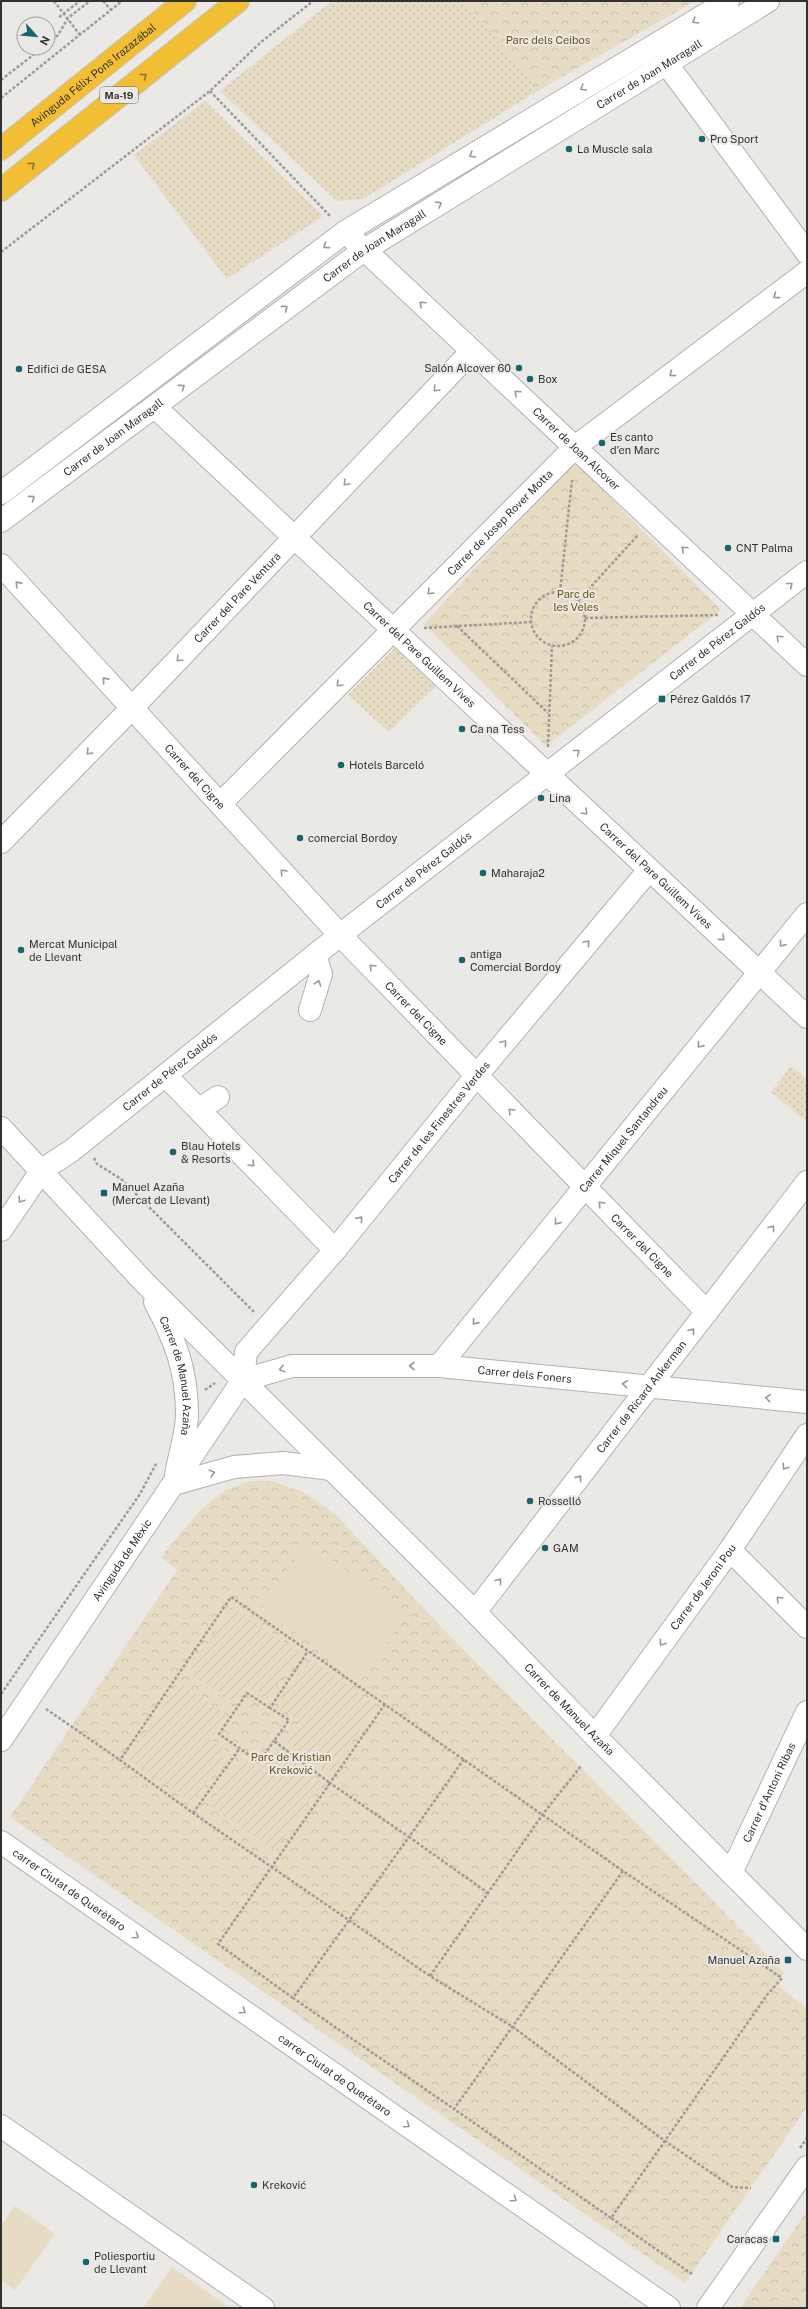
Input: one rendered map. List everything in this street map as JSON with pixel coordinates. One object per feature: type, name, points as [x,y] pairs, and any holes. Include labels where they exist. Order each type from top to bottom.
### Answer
[{"type":"highway","name":"Avinguda Félix Pons Irazazábal","points":[[1,149],[185,1]]},
{"type":"highway","name":"Ma-19","points":[[1,190],[238,1]]},
{"type":"street","name":"Carrer de Joan Maragall","points":[[1,493],[345,232],[728,1]]},
{"type":"street","name":"Carrer de Joan Maragall","points":[[1,521],[364,250],[768,1]]},
{"type":"street","points":[[666,63],[807,253]]},
{"type":"street","name":"Carrer de Joan Alcover","points":[[345,232],[807,665]]},
{"type":"street","name":"Carrer de Josep Rover Motta","points":[[220,804],[575,448],[807,272]]},
{"type":"street","name":"Carrer del Pare Ventura","points":[[1,842],[131,709],[472,351]]},
{"type":"street","name":"Carrer del Pare Guillem Vives","points":[[155,407],[547,776],[807,1017]]},
{"type":"street","name":"Carrer del Cigne","points":[[1,566],[340,935],[477,1075],[584,1188],[707,1312]]},
{"type":"street","name":"Carrer de Pérez Galdós","points":[[42,1170],[71,1151],[340,935],[547,776],[807,572]]},
{"type":"street","name":"Carrer de les Finestres Verdes","points":[[237,1374],[246,1352],[335,1250],[477,1075],[649,870]]},
{"type":"street","name":"Carrer Miquel Santandreu","points":[[439,1366],[807,914]]},
{"type":"street","points":[[310,1010],[321,974],[315,955]]},
{"type":"street","points":[[166,1076],[200,1109],[335,1250]]},
{"type":"street","points":[[200,1109],[218,1097]]},
{"type":"street","name":"Carrer de Manuel Azaña","points":[[1,1128],[42,1170],[144,1282],[475,1612],[595,1736],[807,1949]]},
{"type":"street","points":[[1,1230],[42,1170]]},
{"type":"street","name":"Carrer de Ricard Ankerman","points":[[475,1612],[807,1182]]},
{"type":"street","name":"Carrer de Manuel Azaña","points":[[144,1282],[173,1335],[183,1369],[187,1415],[174,1484]]},
{"type":"street","name":"Carrer dels Foners","points":[[237,1374],[292,1366],[439,1366],[807,1402]]},
{"type":"street","name":"Avinguda de Mèxic","points":[[1,1740],[174,1484],[237,1374]]},
{"type":"street","name":"Carrer de Jeroni Pou","points":[[595,1736],[730,1550],[807,1435]]},
{"type":"street","points":[[174,1484],[234,1468],[283,1463],[331,1469]]},
{"type":"street","points":[[730,1550],[807,1627]]},
{"type":"street","name":"Carrer d'Antoni Ribas","points":[[731,1873],[807,1712]]},
{"type":"street","name":"carrer Ciutat de Querètaro","points":[[1,1842],[669,2308]]},
{"type":"street","points":[[1,2126],[263,2308]]},
{"type":"street","points":[[708,2308],[802,2159]]},
{"type":"path","points":[[54,1],[80,35]]},
{"type":"path","points":[[59,17],[80,1]]},
{"type":"path","points":[[56,37],[68,18],[90,1]]},
{"type":"path","points":[[103,1],[111,10]]},
{"type":"path","points":[[1,98],[122,1]]},
{"type":"path","points":[[1,252],[210,91],[261,42],[313,1]]},
{"type":"path","points":[[1,80],[32,56]]},
{"type":"path","points":[[210,91],[345,232]]},
{"type":"path","points":[[560,592],[572,478]]},
{"type":"path","points":[[578,601],[652,519]]},
{"type":"path","points":[[560,592],[570,595],[578,601],[583,609],[585,618],[580,636],[570,644],[552,646],[543,642],[536,636],[531,622],[532,612],[536,604],[551,593],[560,592]]},
{"type":"path","points":[[585,618],[722,615]]},
{"type":"path","points":[[392,630],[531,622]]},
{"type":"path","points":[[457,626],[549,713]]},
{"type":"path","points":[[547,776],[552,646]]},
{"type":"path","points":[[96,1151],[93,1156],[97,1164],[121,1179],[262,1320],[266,1329]]},
{"type":"path","points":[[185,1392],[207,1389],[237,1374]]},
{"type":"path","points":[[1,1694],[140,1494],[158,1460]]},
{"type":"path","points":[[120,1760],[231,1597],[623,1871],[782,1978],[767,1995],[611,2218]]},
{"type":"path","points":[[270,1708],[308,1650]]},
{"type":"path","points":[[247,1693],[270,1708],[289,1720],[259,1762],[219,1734],[247,1693]]},
{"type":"path","points":[[30,1698],[120,1760],[193,1813],[430,1976],[513,2027],[665,2141],[732,2187],[751,2188]]},
{"type":"path","points":[[385,1704],[218,1944],[293,1998],[692,2274]]},
{"type":"path","points":[[274,1741],[330,1783],[488,1893]]},
{"type":"path","points":[[193,1813],[240,1748]]},
{"type":"path","points":[[293,1998],[350,1921],[464,1759]]},
{"type":"path","points":[[430,1976],[543,1814],[581,1766]]},
{"type":"path","points":[[454,2109],[623,1871]]},
{"type":"path","points":[[802,2159],[807,2138]]},
{"type":"green space","points":[[332,1],[465,1],[539,90],[363,199],[337,201],[220,91]]},
{"type":"green space","name":"Parc dels Ceibos","points":[[465,1],[695,1],[539,90]]},
{"type":"green space","points":[[205,101],[323,216],[227,279],[134,155]]},
{"type":"green space","name":"Parc de les Veles","points":[[574,461],[721,610],[546,746],[424,624]]},
{"type":"green space","points":[[395,648],[436,686],[389,732],[348,695]]},
{"type":"green space","points":[[791,1066],[807,1079],[807,1122],[771,1092]]},
{"type":"green space","name":"Parc de Kristian Kreković","points":[[250,1481],[272,1481],[305,1493],[336,1515],[443,1629],[784,1972],[779,1986],[807,2008],[807,2107],[685,2283],[10,1817],[177,1570],[161,1557],[200,1510],[226,1490]]},
{"type":"green space","points":[[307,1543],[407,1613],[362,1679],[261,1609]]},
{"type":"green space","points":[[232,1607],[299,1652],[269,1698],[247,1683],[234,1702],[189,1672]]},
{"type":"green space","points":[[310,1659],[377,1705],[331,1772],[285,1741],[298,1721],[277,1707]]},
{"type":"green space","points":[[179,1683],[226,1714],[209,1739],[227,1751],[193,1802],[128,1759]]},
{"type":"green space","points":[[275,1750],[322,1782],[275,1850],[209,1805],[242,1758],[261,1770]]},
{"type":"green space","points":[[15,2206],[55,2234],[15,2290],[1,2280],[1,2226]]},
{"type":"green space","points":[[807,2211],[807,2308],[740,2308]]},
{"type":"green space","points":[[172,2267],[230,2308],[143,2308]]},
{"type":"place","name":"Pro Sport","points":[[702,139]]},
{"type":"place","name":"La Muscle sala","points":[[569,149]]},
{"type":"place","name":"Salón Alcover 60","points":[[519,368]]},
{"type":"place","name":"Edifici de GESA","points":[[19,369]]},
{"type":"place","name":"Box","points":[[530,379]]},
{"type":"place","name":"Es canto d'en Marc","points":[[602,443]]},
{"type":"place","name":"CNT Palma","points":[[728,548]]},
{"type":"place","name":"Pérez Galdós 17","points":[[662,699]]},
{"type":"place","name":"Ca na Tess","points":[[462,729]]},
{"type":"place","name":"Hotels Barceló","points":[[341,765]]},
{"type":"place","name":"Lina","points":[[541,798]]},
{"type":"place","name":"comercial Bordoy","points":[[300,838]]},
{"type":"place","name":"Maharaja2","points":[[483,873]]},
{"type":"place","name":"Mercat Municipal de Llevant","points":[[21,950]]},
{"type":"place","name":"antiga Comercial Bordoy","points":[[462,960]]},
{"type":"place","name":"Blau Hotels & Resorts","points":[[173,1152]]},
{"type":"place","name":"Manuel Azaña (Mercat de Llevant)","points":[[104,1193]]},
{"type":"place","name":"Rosselló","points":[[530,1501]]},
{"type":"place","name":"GAM","points":[[545,1548]]},
{"type":"place","name":"Manuel Azaña","points":[[788,1960]]},
{"type":"place","name":"Kreković","points":[[254,2185]]},
{"type":"place","name":"Caracas","points":[[776,2239]]},
{"type":"place","name":"Poliesportiu de Llevant","points":[[86,2262]]}]
